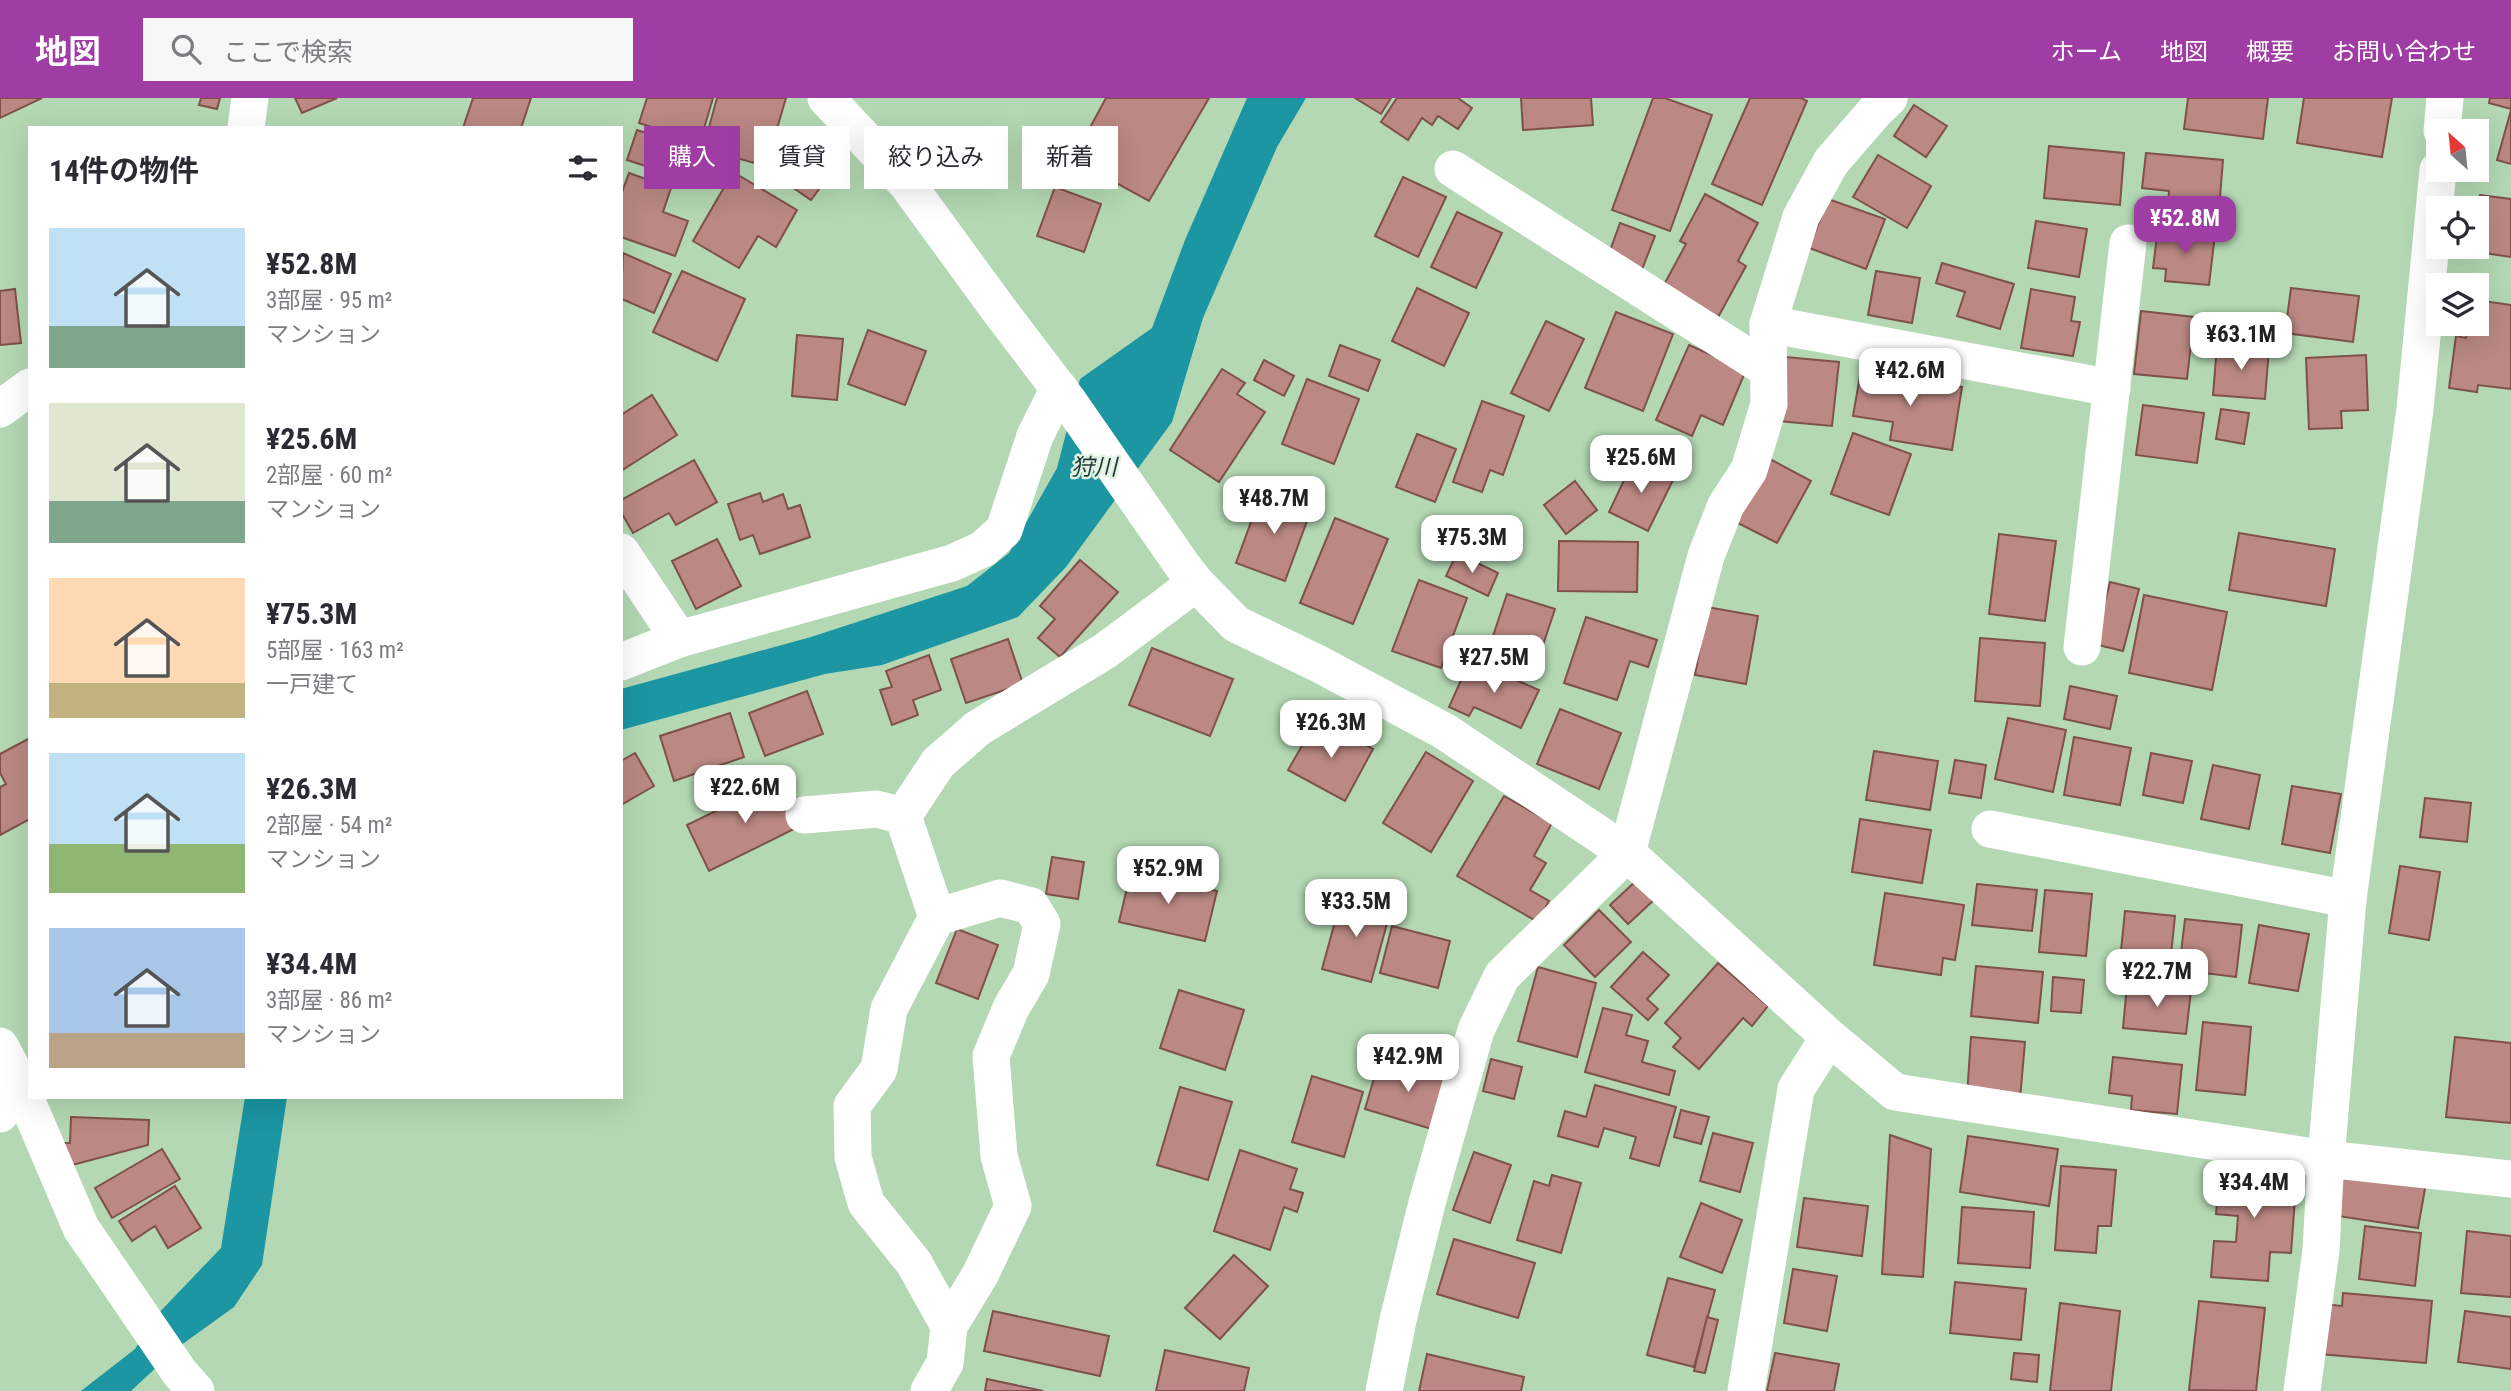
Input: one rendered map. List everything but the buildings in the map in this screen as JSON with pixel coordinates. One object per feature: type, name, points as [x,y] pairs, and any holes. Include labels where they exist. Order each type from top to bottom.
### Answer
[{"type":"street","points":[[246,126],[250,98]]},
{"type":"street","points":[[825,98],[907,184],[1064,395],[1196,583],[1236,624],[1319,664],[1444,732],[1628,853],[1829,1037],[1895,1092],[2326,1159],[2511,1179]]},
{"type":"street","points":[[1384,1391],[1398,1320],[1427,1203],[1476,1030],[1502,976],[1628,853],[1706,556],[1726,505],[1749,470],[1769,404],[1769,324],[1801,217],[1831,162],[1889,98]]},
{"type":"street","points":[[2443,119],[2445,98]]},
{"type":"street","points":[[1453,169],[1767,369]]},
{"type":"street","points":[[2302,1391],[2321,1250],[2348,899],[2414,409],[2437,182]]},
{"type":"street","points":[[2082,647],[2128,243]]},
{"type":"street","points":[[1769,324],[2112,388]]},
{"type":"street","points":[[0,410],[28,389]]},
{"type":"street","points":[[623,661],[679,639],[952,563],[984,549],[1004,530],[1035,436],[1064,395]]},
{"type":"street","points":[[623,555],[679,639]]},
{"type":"street","points":[[903,816],[938,763],[978,728],[1105,651],[1196,583]]},
{"type":"street","points":[[804,815],[877,809],[903,816]]},
{"type":"street","points":[[903,816],[937,917]]},
{"type":"street","points":[[1990,829],[2348,899]]},
{"type":"street","points":[[929,1391],[945,1363],[949,1326],[980,1275],[1013,1206],[999,1156],[991,1056],[1011,1008],[1031,974],[1042,924],[1031,905],[1000,898],[937,917],[888,1009],[879,1069],[852,1106],[853,1157],[866,1203],[914,1263],[949,1326]]},
{"type":"street","points":[[1746,1391],[1796,1089],[1829,1037]]},
{"type":"street","points":[[0,1046],[17,1078],[81,1228],[185,1378]]},
{"type":"street","points":[[0,1114],[17,1078]]},
{"type":"water","name":"狩川","points":[[1247,98],[1306,98],[1277,147],[1203,318],[1172,422],[1066,567],[1018,617],[882,665],[825,674],[623,729],[623,688],[811,637],[967,586],[1009,553],[1057,468],[1080,379],[1152,328],[1185,240]]},
{"type":"water","points":[[245,1099],[287,1099],[262,1265],[234,1307],[177,1348],[131,1391],[81,1391],[135,1349],[154,1318],[221,1248]]}]
